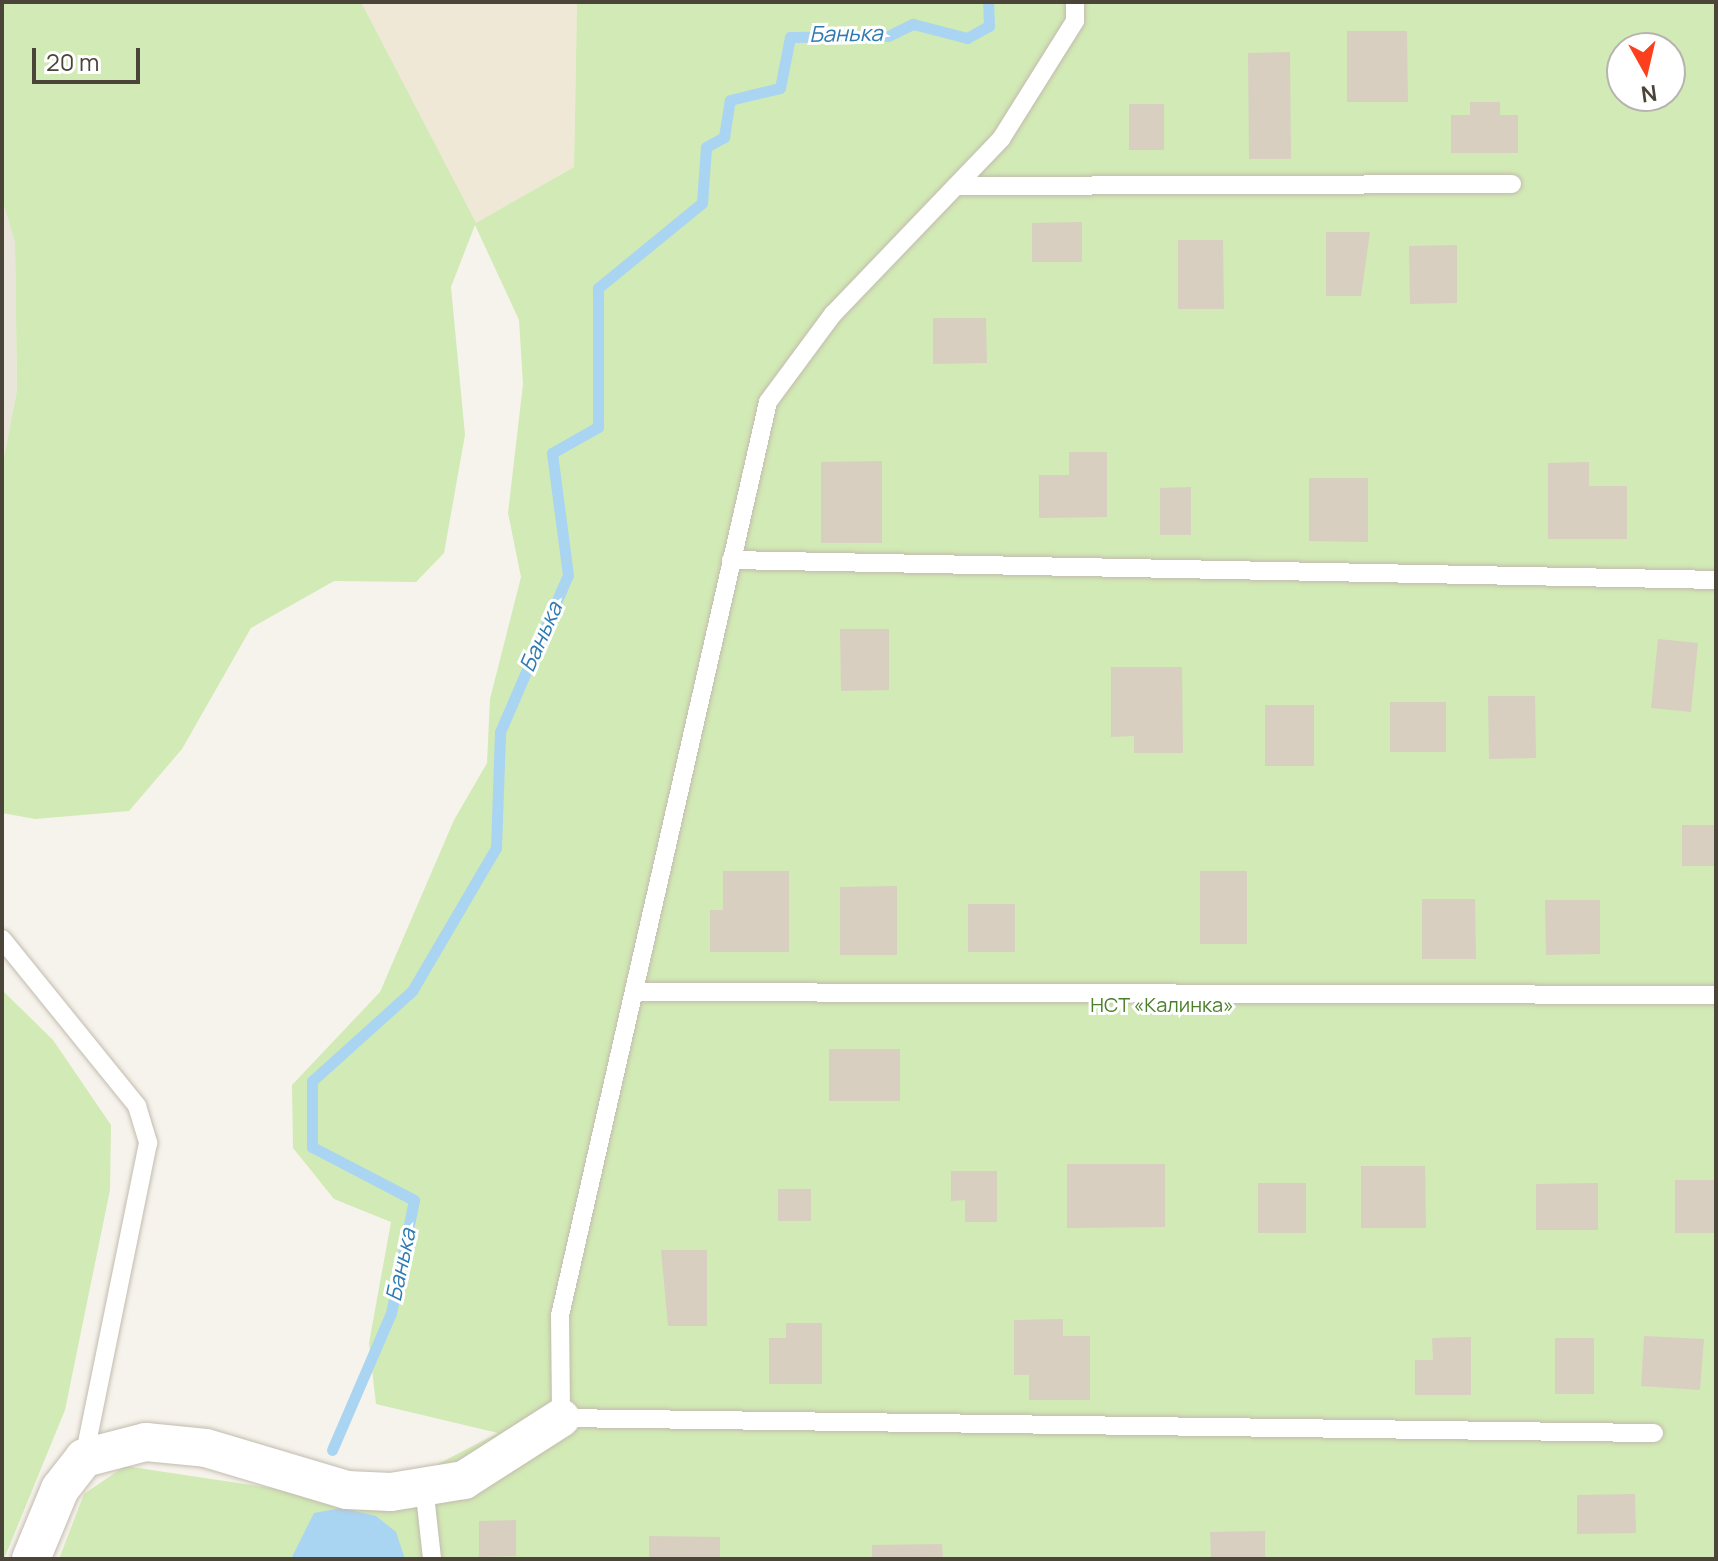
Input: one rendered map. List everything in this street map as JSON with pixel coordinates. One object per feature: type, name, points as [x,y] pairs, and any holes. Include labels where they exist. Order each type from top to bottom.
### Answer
[{"type":"street","points":[[31,1559],[60,1489],[84,1458],[146,1442],[206,1448],[347,1490],[424,1486],[464,1480],[561,1418]]},
{"type":"lane","points":[[1075,2],[1075,21],[1001,139],[833,314],[768,402],[560,1315],[561,1418],[1654,1433]]},
{"type":"lane","points":[[956,186],[1512,184]]},
{"type":"lane","points":[[731,560],[1716,580]]},
{"type":"lane","points":[[2,939],[137,1106],[148,1143],[84,1458]]},
{"type":"lane","points":[[635,992],[1716,995]]},
{"type":"lane","points":[[424,1486],[432,1559]]},
{"type":"shaded area","points":[[361,2],[577,2],[574,167],[475,224]]},
{"type":"shaded area","points":[[2,199],[15,243],[17,390],[2,468]]},
{"type":"green space","name":"НСТ «Калинка»","points":[[2,2],[361,2],[476,223],[574,167],[577,2],[1716,2],[1716,1559],[59,1559],[84,1494],[125,1466],[411,1509],[403,1482],[498,1433],[376,1404],[369,1343],[391,1222],[334,1199],[293,1148],[292,1085],[380,992],[454,820],[487,763],[490,699],[521,577],[508,513],[523,384],[519,320],[475,225],[451,287],[465,435],[444,553],[416,582],[334,581],[251,628],[182,749],[129,811],[35,819],[2,813],[2,468],[17,390],[15,243],[2,199]]},
{"type":"green space","points":[[2,990],[53,1040],[111,1125],[110,1190],[65,1410],[4,1559]]},
{"type":"water","points":[[342,1508],[376,1516],[396,1532],[405,1559],[291,1559],[314,1513]]},
{"type":"building","points":[[1347,31],[1407,31],[1408,102],[1347,102]]},
{"type":"building","points":[[1290,52],[1291,159],[1249,159],[1248,53]]},
{"type":"building","points":[[1470,102],[1500,102],[1500,115],[1518,115],[1518,153],[1451,153],[1451,115],[1470,115]]},
{"type":"building","points":[[1129,104],[1164,104],[1164,150],[1129,150]]},
{"type":"building","points":[[1082,222],[1082,262],[1032,262],[1032,223]]},
{"type":"building","points":[[1326,232],[1370,232],[1361,296],[1326,296]]},
{"type":"building","points":[[1178,240],[1223,240],[1224,309],[1178,309]]},
{"type":"building","points":[[1457,245],[1457,303],[1410,304],[1409,246]]},
{"type":"building","points":[[933,318],[986,318],[987,363],[933,364]]},
{"type":"building","points":[[1069,452],[1107,452],[1107,517],[1039,518],[1039,475],[1069,475]]},
{"type":"building","points":[[882,461],[882,543],[821,543],[821,462]]},
{"type":"building","points":[[1589,462],[1589,486],[1627,486],[1627,539],[1548,539],[1548,463]]},
{"type":"building","points":[[1309,478],[1368,478],[1368,542],[1309,541]]},
{"type":"building","points":[[1191,487],[1191,535],[1160,535],[1160,488]]},
{"type":"building","points":[[840,629],[889,629],[889,690],[841,691]]},
{"type":"building","points":[[1658,639],[1698,643],[1691,712],[1651,708]]},
{"type":"building","points":[[1111,667],[1182,667],[1183,753],[1134,753],[1134,736],[1111,737]]},
{"type":"building","points":[[1488,696],[1535,696],[1536,758],[1489,759]]},
{"type":"building","points":[[1390,702],[1446,702],[1446,752],[1390,752]]},
{"type":"building","points":[[1265,705],[1314,705],[1314,766],[1265,766]]},
{"type":"building","points":[[1682,825],[1716,825],[1716,866],[1682,866]]},
{"type":"building","points":[[723,871],[789,871],[789,952],[710,952],[710,910],[723,910]]},
{"type":"building","points":[[1200,871],[1247,871],[1247,944],[1200,944]]},
{"type":"building","points":[[897,886],[897,955],[840,955],[840,887]]},
{"type":"building","points":[[1422,899],[1475,899],[1476,959],[1422,959]]},
{"type":"building","points":[[1545,900],[1600,900],[1600,954],[1546,955]]},
{"type":"building","points":[[968,904],[1015,904],[1015,952],[968,952]]},
{"type":"building","points":[[829,1049],[900,1049],[900,1101],[829,1101]]},
{"type":"building","points":[[1067,1164],[1165,1164],[1165,1227],[1067,1228]]},
{"type":"building","points":[[1361,1166],[1425,1166],[1426,1228],[1361,1228]]},
{"type":"building","points":[[951,1171],[997,1171],[997,1222],[965,1222],[965,1200],[951,1201]]},
{"type":"building","points":[[1675,1180],[1714,1180],[1714,1233],[1675,1233]]},
{"type":"building","points":[[1258,1183],[1306,1183],[1306,1233],[1258,1233]]},
{"type":"building","points":[[1598,1183],[1598,1230],[1536,1230],[1536,1184]]},
{"type":"building","points":[[778,1189],[811,1189],[811,1221],[778,1221]]},
{"type":"building","points":[[661,1250],[707,1250],[707,1326],[668,1326]]},
{"type":"building","points":[[1063,1319],[1063,1336],[1090,1336],[1090,1400],[1029,1400],[1029,1375],[1014,1375],[1014,1320]]},
{"type":"building","points":[[786,1323],[822,1323],[822,1384],[769,1384],[769,1338],[786,1338]]},
{"type":"building","points":[[1644,1336],[1704,1339],[1700,1390],[1641,1386]]},
{"type":"building","points":[[1471,1337],[1471,1395],[1415,1395],[1415,1360],[1433,1360],[1432,1338]]},
{"type":"building","points":[[1555,1338],[1594,1338],[1594,1394],[1555,1394]]},
{"type":"building","points":[[1635,1494],[1636,1533],[1577,1534],[1577,1495]]},
{"type":"building","points":[[516,1520],[516,1556],[479,1557],[479,1521]]},
{"type":"building","points":[[1265,1531],[1265,1559],[1211,1559],[1210,1532]]},
{"type":"building","points":[[649,1536],[720,1537],[720,1559],[649,1559]]},
{"type":"building","points":[[942,1544],[943,1559],[872,1559],[872,1545]]},
{"type":"waterway","name":"Банька","points":[[332,1450],[391,1313],[414,1200],[312,1147],[312,1081],[412,991],[496,848],[500,732],[568,575],[552,453],[598,427],[598,288],[702,203],[706,147],[724,137],[730,100],[780,88],[790,37],[888,36],[913,24],[967,38],[989,26],[988,2]]}]
